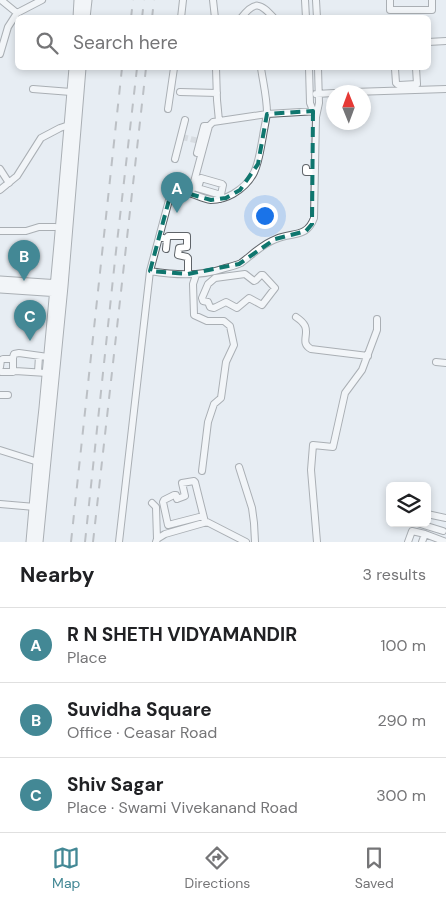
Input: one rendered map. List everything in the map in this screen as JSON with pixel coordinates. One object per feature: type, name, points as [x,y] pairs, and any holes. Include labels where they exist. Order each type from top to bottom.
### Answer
[{"type":"main road","points":[[78,15],[79,0]]},
{"type":"main road","points":[[86,15],[87,0]]},
{"type":"main road","points":[[38,542],[74,70]]},
{"type":"main road","points":[[61,227],[81,70]]},
{"type":"main road","points":[[0,281],[58,289]]},
{"type":"main road","points":[[0,288],[58,289]]},
{"type":"main road","points":[[31,542],[38,462],[42,373],[58,289]]},
{"type":"street","points":[[1,0],[17,13],[42,0]]},
{"type":"street","points":[[181,15],[183,0]]},
{"type":"street","points":[[213,0],[214,15]]},
{"type":"street","points":[[305,0],[306,15]]},
{"type":"street","points":[[316,0],[317,15]]},
{"type":"street","points":[[390,0],[390,10],[417,14],[432,10],[432,0]]},
{"type":"street","points":[[244,15],[256,3],[271,15]]},
{"type":"street","points":[[0,54],[8,27],[15,16]]},
{"type":"street","points":[[431,42],[446,41]]},
{"type":"street","points":[[168,109],[174,70]]},
{"type":"street","points":[[216,70],[219,121]]},
{"type":"street","points":[[194,189],[211,200],[220,197],[226,198],[240,190],[252,177],[258,164],[267,114],[261,70]]},
{"type":"street","points":[[308,70],[310,103],[315,113]]},
{"type":"street","points":[[238,264],[244,274],[254,281],[263,275],[275,288],[262,305],[249,298],[238,308],[228,302],[217,307],[211,307],[208,302],[203,301],[202,298],[208,284],[215,275],[238,264],[270,242],[288,234],[306,231],[312,224],[314,218],[315,113],[320,103],[318,70]]},
{"type":"street","points":[[395,70],[396,84],[420,90],[446,89]]},
{"type":"street","points":[[371,90],[417,84],[418,70]]},
{"type":"street","points":[[418,70],[420,90]]},
{"type":"street","points":[[33,89],[72,92]]},
{"type":"street","points":[[180,92],[217,93]]},
{"type":"street","points":[[310,94],[326,94]]},
{"type":"street","points":[[194,164],[201,142],[213,122],[267,114],[315,113]]},
{"type":"street","points":[[175,159],[186,120]]},
{"type":"street","points":[[0,190],[18,176],[41,138],[69,125]]},
{"type":"street","points":[[194,189],[201,142]]},
{"type":"street","points":[[0,169],[9,183]]},
{"type":"street","points":[[306,172],[314,172]]},
{"type":"street","points":[[119,542],[150,271],[169,200],[174,194],[194,189],[201,178],[222,184],[220,197]]},
{"type":"street","points":[[0,231],[26,231],[39,227],[61,227]]},
{"type":"street","points":[[159,237],[187,236],[187,247],[179,248],[178,255],[187,257],[188,274]]},
{"type":"street","points":[[166,249],[167,238]]},
{"type":"street","points":[[150,271],[196,275],[244,274]]},
{"type":"street","points":[[196,275],[193,284],[194,315],[207,320],[224,321],[230,326],[234,345],[226,362],[220,398],[214,404],[208,422],[202,470]]},
{"type":"street","points":[[296,316],[305,326],[307,333],[305,342],[307,347],[368,356]]},
{"type":"street","points":[[317,542],[311,470],[313,444],[333,447],[345,393],[362,370],[377,330],[377,320]]},
{"type":"street","points":[[15,370],[13,369],[14,354],[44,356]]},
{"type":"street","points":[[13,359],[1,358],[1,372],[13,372],[15,370],[42,373]]},
{"type":"street","points":[[436,362],[446,363]]},
{"type":"street","points":[[0,395],[8,395]]},
{"type":"street","points":[[0,450],[38,462]]},
{"type":"street","points":[[239,467],[252,508],[255,542]]},
{"type":"street","points":[[182,525],[167,524],[162,502],[174,495],[176,495],[177,499],[185,496],[182,484],[183,482],[193,480],[204,519],[246,542]]},
{"type":"street","points":[[152,503],[156,507],[156,541]]},
{"type":"street","points":[[0,504],[35,507]]},
{"type":"street","points":[[431,515],[446,518]]},
{"type":"street","points":[[156,541],[182,525],[204,519]]},
{"type":"street","points":[[430,527],[443,531]]},
{"type":"street","points":[[408,542],[412,531],[446,542]]},
{"type":"street","points":[[422,542],[425,534]]},
{"type":"highlighted area","points":[[313,111],[312,224],[306,231],[275,239],[239,264],[188,274],[150,271],[169,200],[183,192],[211,200],[226,198],[240,190],[258,164],[267,114]]},
{"type":"tunnel","points":[[182,137],[199,141]]},
{"type":"railway","points":[[131,15],[133,0]]},
{"type":"railway","points":[[142,15],[144,0]]},
{"type":"railway","points":[[152,15],[154,0]]},
{"type":"railway","points":[[71,542],[122,70]]},
{"type":"railway","points":[[85,542],[137,70]]},
{"type":"railway","points":[[93,542],[146,70]]},
{"type":"place","name":"R N SHETH VIDYAMANDIR","points":[[177,213]]},
{"type":"place","name":"Suvidha Square","points":[[24,281]]},
{"type":"place","name":"Shiv Sagar","points":[[30,341]]}]
